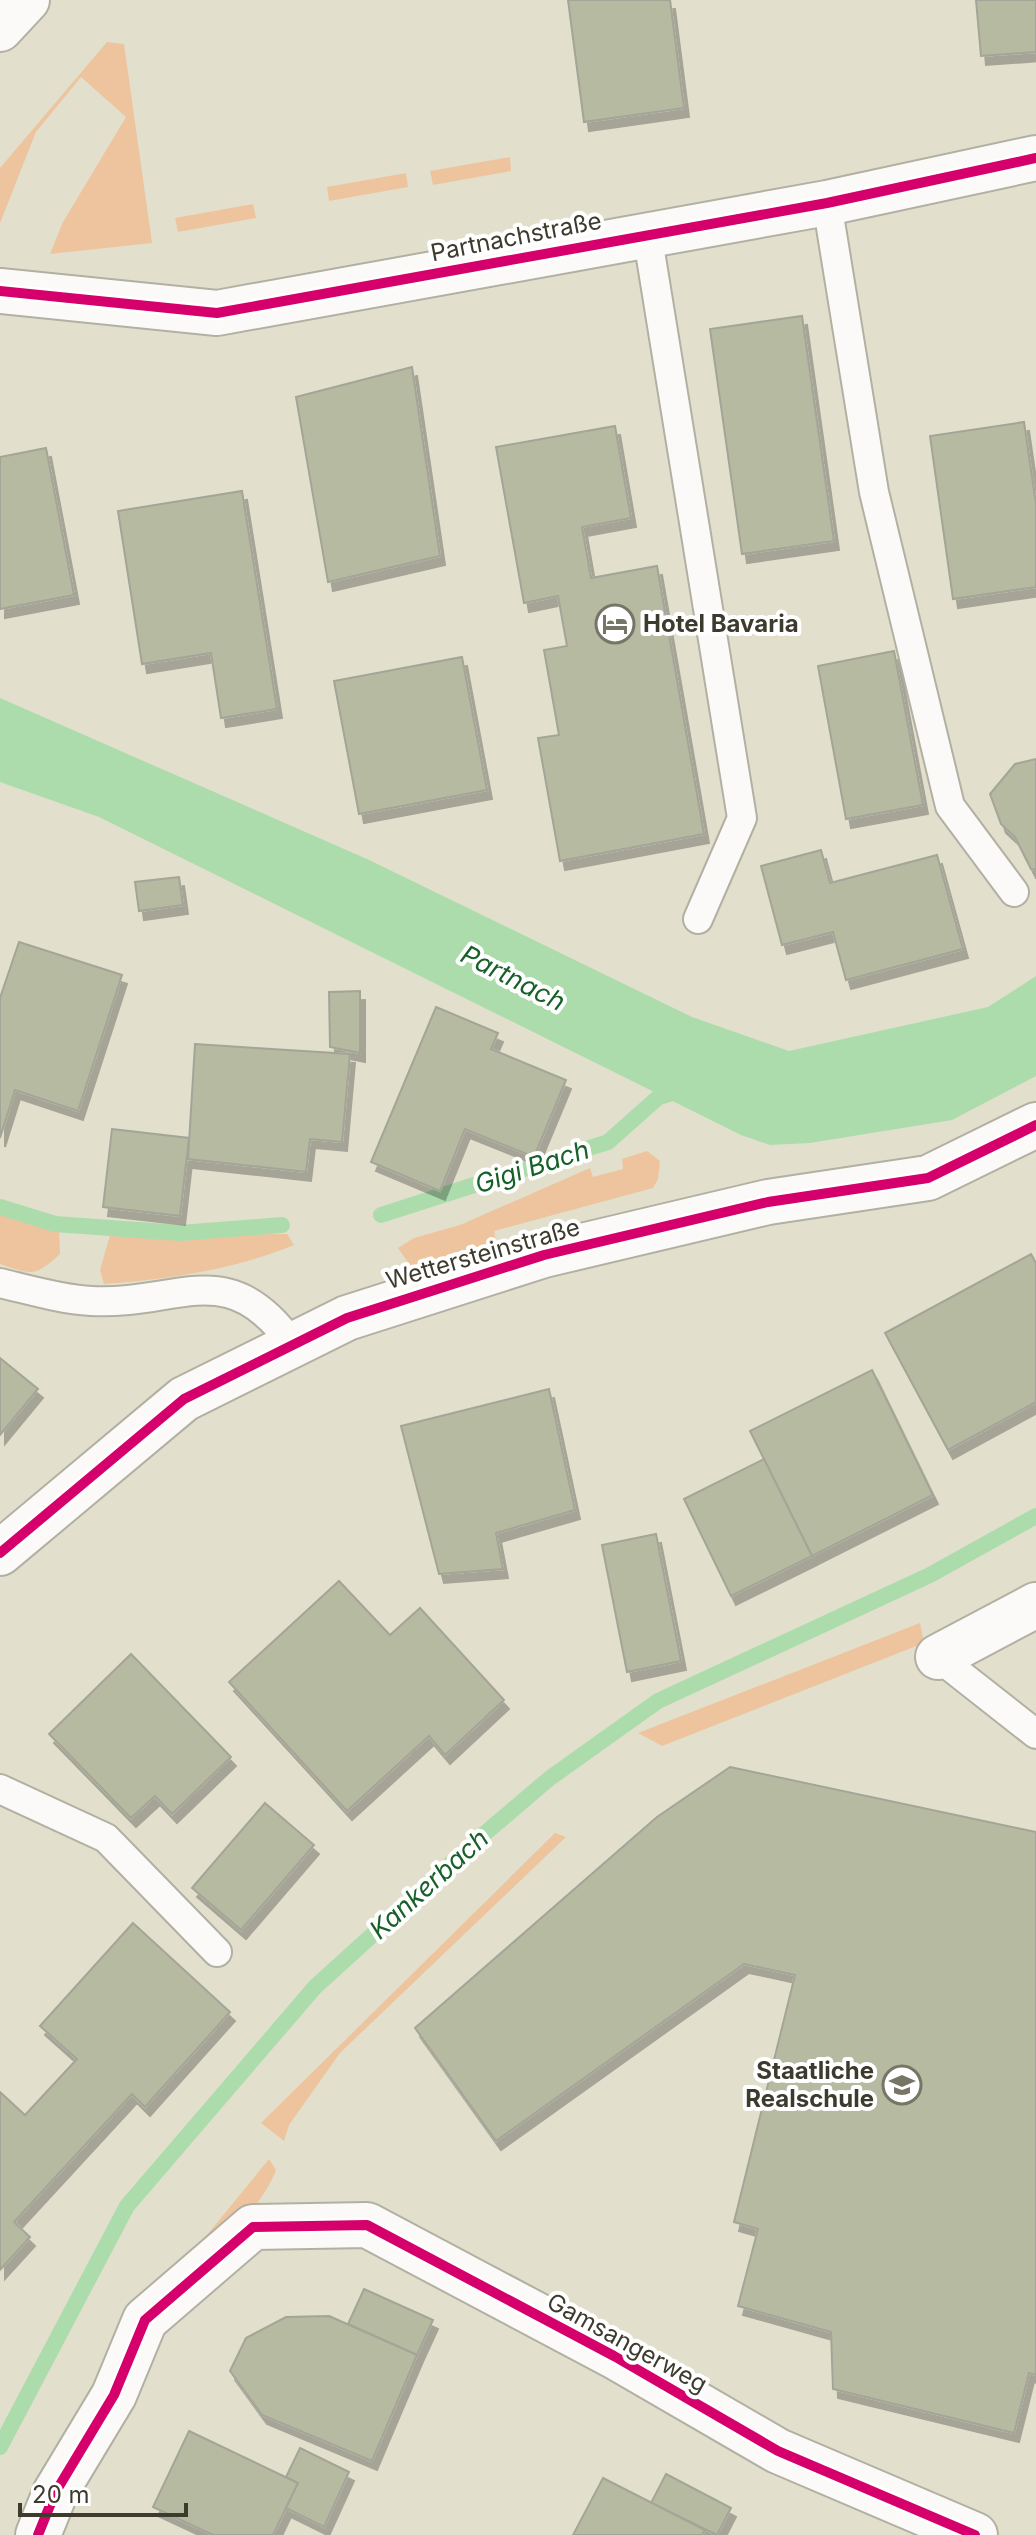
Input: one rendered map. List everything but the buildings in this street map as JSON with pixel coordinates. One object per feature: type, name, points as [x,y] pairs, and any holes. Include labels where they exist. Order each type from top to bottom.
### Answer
[{"type":"street","points":[[0,29],[27,0]]},
{"type":"street","name":"Partnachstraße","points":[[0,291],[217,313],[647,233],[827,203],[1036,158]]},
{"type":"street","name":"Wettersteinstraße","points":[[0,1553],[184,1399],[292,1344],[379,1305],[544,1255],[768,1202],[928,1178],[1036,1125]]},
{"type":"street","points":[[938,1657],[1036,1605]]},
{"type":"street","name":"Gamsangerweg","points":[[38,2535],[55,2493],[114,2395],[145,2320],[253,2227],[367,2225],[614,2356],[778,2451],[975,2535]]},
{"type":"lane","points":[[827,203],[874,492],[950,806],[1014,892]]},
{"type":"lane","points":[[647,233],[742,818],[698,919]]},
{"type":"lane","points":[[0,1283],[92,1301],[215,1289],[245,1297],[268,1313],[292,1344]]},
{"type":"lane","points":[[938,1657],[1036,1734]]},
{"type":"lane","points":[[0,1789],[106,1838],[217,1952]]},
{"type":"shaded area","points":[[107,42],[124,44],[152,243],[50,254],[63,222],[126,117],[81,77],[36,132],[0,223],[0,168]]},
{"type":"shaded area","points":[[510,157],[511,171],[433,185],[430,171]]},
{"type":"shaded area","points":[[406,173],[408,187],[329,201],[327,187]]},
{"type":"shaded area","points":[[253,204],[256,218],[178,232],[175,218]]},
{"type":"shaded area","points":[[647,1151],[660,1161],[658,1179],[653,1188],[494,1231],[497,1247],[414,1271],[398,1248],[414,1238],[460,1225],[590,1168],[593,1177],[623,1169],[622,1159]]},
{"type":"shaded area","points":[[0,1206],[59,1224],[60,1254],[45,1267],[33,1272],[0,1264]]},
{"type":"shaded area","points":[[287,1234],[294,1245],[248,1261],[201,1272],[104,1284],[100,1270],[110,1235]]},
{"type":"shaded area","points":[[920,1623],[924,1643],[662,1746],[638,1733]]},
{"type":"shaded area","points":[[555,1833],[566,1837],[340,2053],[289,2125],[284,2141],[261,2123]]},
{"type":"shaded area","points":[[269,2159],[276,2170],[269,2186],[248,2214],[223,2238],[180,2268]]},
{"type":"water","name":"Partnach","points":[[0,698],[367,859],[692,1017],[789,1051],[988,1007],[1036,976],[1036,1076],[952,1120],[810,1143],[770,1145],[741,1135],[99,817],[0,782]]},
{"type":"waterway","name":"Gigi Bach","points":[[381,1215],[608,1142],[662,1094],[659,1097],[682,1090]]},
{"type":"waterway","name":"Gigi Bach","points":[[0,1207],[55,1224],[180,1233],[282,1225]]},
{"type":"waterway","name":"Kankerbach","points":[[0,2447],[127,2206],[315,1987],[477,1840],[550,1778],[658,1701],[930,1575],[1036,1516]]},
{"type":"cycle path","points":[[0,291],[217,313],[827,203],[1036,158]]},
{"type":"cycle path","points":[[0,1553],[184,1399],[347,1318],[544,1255],[768,1202],[928,1178],[1036,1125]]},
{"type":"cycle path","points":[[38,2535],[55,2493],[114,2395],[145,2320],[253,2227],[367,2225],[614,2356],[778,2451],[975,2535]]},
{"type":"place","name":"Hotel Bavaria","points":[[615,624]]},
{"type":"place","name":"Staatliche Realschule","points":[[902,2085]]}]
